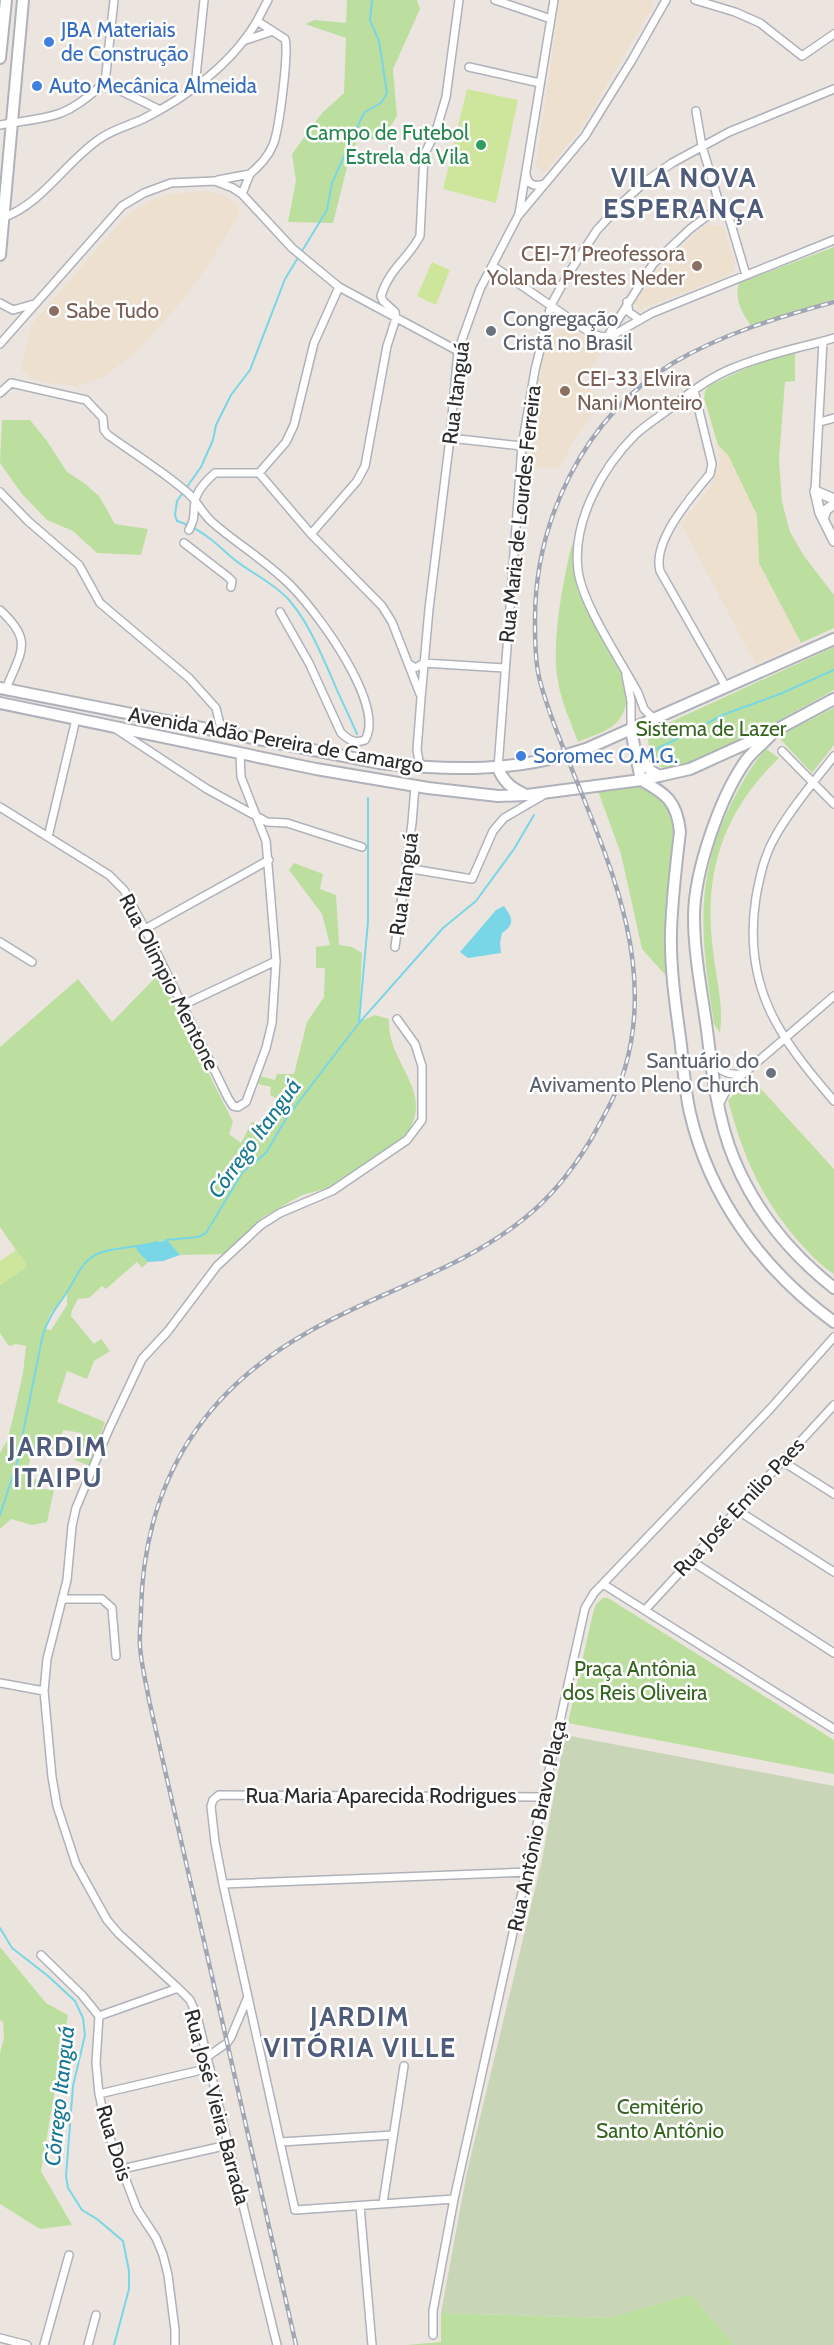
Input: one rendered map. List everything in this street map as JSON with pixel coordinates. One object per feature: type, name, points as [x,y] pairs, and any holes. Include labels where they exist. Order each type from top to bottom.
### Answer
[{"type":"main road","points":[[0,58],[6,0]]},
{"type":"main road","points":[[0,255],[23,0]]},
{"type":"main road","name":"Avenida Adão Pereira de Camargo","points":[[3,688],[222,733],[319,749],[379,763],[424,768],[498,768],[554,760],[655,720],[834,639]]},
{"type":"main road","points":[[834,699],[776,730],[748,758],[739,772],[712,830],[698,884],[694,917],[710,1058],[719,1106],[734,1158],[753,1196],[780,1236],[813,1271],[834,1287]]},
{"type":"main road","name":"Avenida Adão Pereira de Camargo","points":[[0,703],[240,753],[415,786],[498,796],[526,795],[641,780],[690,769],[776,730]]},
{"type":"main road","points":[[636,751],[644,732],[655,720]]},
{"type":"main road","points":[[631,730],[641,780],[663,793],[670,801],[679,821],[671,932],[674,993],[690,1113],[704,1158],[741,1229],[772,1269],[802,1299],[834,1322]]},
{"type":"main road","points":[[636,751],[651,771],[660,776]]},
{"type":"main road","points":[[498,768],[501,778],[526,795]]},
{"type":"street","points":[[0,125],[45,118],[62,112],[74,107],[105,83],[114,0]]},
{"type":"street","points":[[195,86],[204,0]]},
{"type":"street","points":[[2,218],[27,206],[100,138],[160,110],[231,57],[246,40],[268,0]]},
{"type":"street","points":[[311,534],[357,481],[365,466],[387,346],[396,318],[395,312],[383,302],[381,296],[391,272],[416,244],[420,236],[424,154],[436,131],[446,97],[459,0]]},
{"type":"street","points":[[495,0],[551,19]]},
{"type":"street","points":[[518,216],[554,0]]},
{"type":"street","name":"Rua Itanguá","points":[[424,768],[419,761],[417,750],[421,698],[458,351],[480,289],[518,216],[585,136],[666,0]]},
{"type":"street","points":[[695,0],[735,12],[760,23],[802,56],[834,34]]},
{"type":"street","points":[[242,194],[250,174],[266,159],[274,142],[287,50],[285,39],[257,21]]},
{"type":"street","points":[[246,40],[273,31]]},
{"type":"street","points":[[197,65],[202,72],[210,74]]},
{"type":"street","points":[[469,68],[540,83]]},
{"type":"street","points":[[105,83],[160,110]]},
{"type":"street","name":"Rua Maria de Lourdes Ferreira","points":[[498,768],[522,446],[535,370],[551,305],[597,230],[646,181],[729,132],[834,89]]},
{"type":"street","points":[[607,337],[653,264],[690,229],[720,206],[702,146],[696,111]]},
{"type":"street","points":[[525,173],[530,183],[537,186],[544,184]]},
{"type":"street","points":[[0,344],[122,206],[144,193],[171,183],[237,178],[250,174]]},
{"type":"street","points":[[215,180],[242,194],[295,250],[339,287],[458,351]]},
{"type":"street","points":[[728,214],[746,275]]},
{"type":"street","points":[[493,266],[592,334],[607,337],[640,320],[834,240]]},
{"type":"street","points":[[259,473],[286,442],[294,425],[314,343],[339,287]]},
{"type":"street","points":[[627,302],[630,325]]},
{"type":"street","points":[[0,303],[13,310],[23,309],[37,303]]},
{"type":"street","points":[[629,312],[640,320]]},
{"type":"street","points":[[615,321],[620,332]]},
{"type":"street","points":[[655,720],[644,709],[638,693],[584,595],[578,570],[578,536],[588,508],[609,469],[636,435],[694,390],[731,368],[777,352],[834,338]]},
{"type":"street","points":[[823,341],[815,491],[823,519],[834,541]]},
{"type":"street","points":[[0,393],[11,383],[86,400],[104,417],[104,430],[108,435],[189,494],[210,521],[293,588],[351,669],[366,702],[369,722],[367,736],[358,742],[350,741],[341,733],[309,663],[280,612]]},
{"type":"street","points":[[694,390],[712,464],[710,474],[667,531],[658,562],[660,571],[726,687]]},
{"type":"street","points":[[820,422],[834,418]]},
{"type":"street","points":[[450,438],[522,446]]},
{"type":"street","points":[[189,530],[195,518],[195,500],[202,486],[215,472],[259,473],[311,534],[382,606],[392,622],[421,698]]},
{"type":"street","points":[[815,491],[834,501],[826,510],[823,519]]},
{"type":"street","points":[[0,492],[28,521],[78,565],[100,603],[189,678],[216,708],[222,733]]},
{"type":"street","points":[[184,543],[228,577],[232,581],[231,587]]},
{"type":"street","points":[[0,610],[15,623],[23,641],[21,651],[3,688]]},
{"type":"street","points":[[614,648],[627,679],[631,700],[631,730]]},
{"type":"street","points":[[407,663],[415,669],[424,663],[504,668]]},
{"type":"street","points":[[48,837],[76,719]]},
{"type":"street","points":[[111,726],[207,789],[267,822],[287,823],[362,847]]},
{"type":"street","points":[[143,748],[143,737],[150,734]]},
{"type":"street","points":[[782,751],[834,804]]},
{"type":"street","points":[[183,1005],[276,961],[269,860],[263,829],[255,815],[241,777],[240,753]]},
{"type":"street","points":[[834,756],[775,836],[761,868],[752,939],[755,973],[770,1011],[784,1038],[834,1101]]},
{"type":"street","name":"Rua Itanguá","points":[[395,947],[415,786]]},
{"type":"street","points":[[406,868],[472,879],[493,831],[504,818],[550,792]]},
{"type":"street","name":"Rua Olimpio Mentone","points":[[0,807],[117,882],[144,929],[232,1106],[238,1107],[246,1102],[268,1040],[272,1023],[276,961]]},
{"type":"street","points":[[144,929],[269,860]]},
{"type":"street","points":[[0,942],[32,962]]},
{"type":"street","points":[[719,1106],[726,1090],[834,996]]},
{"type":"street","name":"Rua José Vieira Barrada","points":[[277,2345],[197,2016],[190,2001],[178,1988],[119,1934],[97,1903],[76,1864],[57,1806],[52,1778],[44,1691],[47,1659],[67,1580],[69,1544],[76,1508],[109,1429],[142,1359],[168,1331],[217,1266],[253,1232],[280,1213],[332,1191],[407,1140],[422,1120],[422,1066],[415,1044],[397,1019]]},
{"type":"street","points":[[710,1058],[718,1067],[727,1072],[737,1074],[745,1072]]},
{"type":"street","name":"Rua Antônio Bravo Plaça","points":[[433,2335],[433,2310],[454,2199],[585,1608],[594,1593],[770,1408],[834,1337]]},
{"type":"street","name":"Rua José Emilio Paes","points":[[645,1610],[832,1410]]},
{"type":"street","points":[[782,1461],[834,1494]]},
{"type":"street","points":[[737,1510],[834,1572]]},
{"type":"street","points":[[690,1560],[834,1653]]},
{"type":"street","points":[[603,1584],[834,1729]]},
{"type":"street","points":[[62,1599],[102,1599],[108,1602],[112,1608],[116,1656]]},
{"type":"street","points":[[0,1683],[44,1691]]},
{"type":"street","name":"Rua Maria Aparecida Rodrigues","points":[[223,1884],[212,1816],[213,1800],[219,1795],[542,1797]]},
{"type":"street","points":[[454,2199],[295,2210],[223,1884],[527,1872]]},
{"type":"street","points":[[41,1955],[82,1995],[99,2016],[178,1988]]},
{"type":"street","points":[[207,2057],[227,2043],[247,1999]]},
{"type":"street","name":"Rua Dois","points":[[99,2016],[96,2063],[99,2094],[108,2133],[137,2209],[156,2238],[163,2255],[168,2275],[175,2345]]},
{"type":"street","points":[[383,2203],[404,2066]]},
{"type":"street","points":[[99,2094],[210,2068]]},
{"type":"street","points":[[281,2142],[393,2135]]},
{"type":"street","points":[[122,2169],[228,2145]]},
{"type":"street","points":[[360,2206],[372,2345]]},
{"type":"street","points":[[44,2345],[69,2255]]},
{"type":"street","points":[[88,2345],[96,2314]]},
{"type":"street","points":[[0,2337],[27,2345]]},
{"type":"shaded area","points":[[560,0],[652,0],[654,4],[582,127],[545,172],[536,167]]},
{"type":"shaded area","points":[[208,191],[225,196],[236,204],[240,212],[209,264],[183,300],[138,350],[106,376],[77,386],[30,378],[21,369],[31,325],[123,219],[155,199],[171,194]]},
{"type":"shaded area","name":"CEI-71 Preofessora Yolanda Prestes Neder","points":[[711,224],[723,227],[735,262],[733,271],[727,276],[639,310],[635,303],[657,270],[703,227]]},
{"type":"shaded area","name":"CEI-33 Elvira Nani Monteiro","points":[[569,326],[599,346],[606,346],[581,381],[603,401],[575,438],[560,467],[531,468],[534,422],[543,357],[551,336],[560,327]]},
{"type":"shaded area","points":[[718,445],[728,455],[757,515],[759,563],[801,643],[756,665],[681,524],[713,483],[720,462]]},
{"type":"green space","points":[[347,0],[417,0],[420,9],[393,69],[397,116],[383,138],[357,141],[347,167],[333,223],[288,222],[296,181],[292,154],[322,113],[344,93],[346,38],[305,24],[315,20],[346,23]]},
{"type":"green space","name":"Campo de Futebol Estrela da Vila","points":[[467,89],[518,100],[496,203],[443,189]]},
{"type":"green space","points":[[834,247],[834,299],[751,326],[738,300],[739,283]]},
{"type":"green space","points":[[432,262],[450,270],[436,305],[417,296]]},
{"type":"green space","points":[[795,351],[795,381],[785,382],[779,459],[782,502],[790,532],[804,556],[834,595],[834,628],[801,643],[759,563],[757,515],[728,455],[718,445],[704,398],[709,386],[761,361]]},
{"type":"green space","points":[[2,420],[30,420],[67,472],[99,496],[115,524],[148,529],[141,555],[97,553],[73,531],[47,520],[22,494],[0,463]]},
{"type":"green space","points":[[572,543],[579,593],[614,655],[626,690],[626,706],[619,720],[605,731],[578,742],[560,693],[556,660],[559,609]]},
{"type":"green space","name":"Sistema de Lazer","points":[[834,647],[834,690],[746,738],[694,761],[674,767],[661,767],[653,759],[648,738],[653,730]]},
{"type":"green space","points":[[834,708],[834,745],[812,773],[781,740],[780,735]]},
{"type":"green space","name":"Sistema de Lazer","points":[[766,749],[779,758],[744,800],[731,822],[721,845],[715,870],[711,895],[711,922],[720,1002],[720,1033],[714,1024],[706,967],[705,888],[710,862],[729,808],[746,777]]},
{"type":"green space","name":"Sistema de Lazer","points":[[637,786],[651,789],[669,805],[675,824],[668,887],[668,978],[642,949],[621,854],[598,791]]},
{"type":"green space","points":[[294,863],[323,874],[320,889],[336,895],[339,945],[352,947],[362,953],[359,1022],[375,1015],[389,1019],[390,1035],[395,1051],[414,1093],[416,1107],[413,1122],[403,1138],[332,1187],[302,1195],[263,1217],[225,1254],[180,1255],[166,1240],[137,1246],[138,1252],[148,1262],[142,1268],[137,1262],[106,1289],[102,1286],[89,1298],[78,1299],[71,1316],[94,1344],[101,1339],[110,1351],[94,1361],[87,1379],[67,1371],[57,1402],[105,1422],[90,1466],[75,1460],[82,1433],[63,1430],[58,1451],[40,1445],[39,1457],[31,1456],[26,1476],[40,1481],[40,1489],[54,1490],[47,1522],[32,1525],[11,1519],[0,1529],[0,1453],[7,1441],[13,1418],[23,1373],[26,1346],[16,1344],[9,1346],[0,1333],[0,1285],[27,1266],[0,1227],[0,1047],[78,979],[112,1022],[159,974],[233,1122],[229,1134],[241,1143],[252,1122],[266,1126],[277,1099],[270,1095],[271,1087],[258,1084],[260,1076],[275,1080],[277,1074],[294,1074],[307,1022],[324,997],[325,968],[316,968],[316,947],[330,945],[322,914],[289,870]],"holes":[[[67,1292],[67,1305],[51,1330],[45,1329],[50,1315]]]},
{"type":"green space","points":[[752,1079],[834,1169],[834,1274],[812,1256],[786,1227],[764,1193],[747,1158],[728,1100]]},
{"type":"green space","points":[[16,1250],[27,1266],[0,1285],[0,1261]]},
{"type":"green space","name":"Praça Antônia dos Reis Oliveira","points":[[603,1598],[608,1598],[834,1740],[834,1774],[568,1723],[593,1613],[596,1604]]},
{"type":"green space","name":"Cemitério Santo Antônio","points":[[565,1735],[834,1786],[834,2345],[734,2345],[691,2294],[610,2318],[441,2313],[467,2172],[542,1860]]},
{"type":"green space","points":[[0,1947],[46,2003],[68,2015],[41,2171],[72,2225],[40,2229],[0,2204],[0,2053],[4,2038],[3,2022],[0,2020]]},
{"type":"green space","points":[[691,2294],[734,2345],[406,2345],[441,2342],[441,2313],[609,2318]]},
{"type":"water","points":[[504,906],[511,924],[502,933],[501,953],[468,958],[460,952],[496,910]]},
{"type":"water","points":[[167,1240],[180,1255],[163,1261],[148,1262],[136,1247]]},
{"type":"waterway","points":[[357,734],[313,636],[289,600],[206,536],[177,521],[175,515],[177,501],[201,467],[213,440],[216,425],[231,395],[250,370],[285,279],[327,210],[332,183],[361,119],[365,112],[381,103],[387,93],[379,41],[370,20],[372,0]]},
{"type":"waterway","name":"Córrego Itanguá","points":[[651,752],[725,714],[780,694],[834,670]]},
{"type":"waterway","points":[[359,1022],[368,921],[368,798]]},
{"type":"waterway","name":"Córrego Itanguá","points":[[166,1240],[198,1237],[206,1233],[242,1173],[266,1153],[287,1117],[359,1023],[443,928],[476,901],[514,849],[534,815]]},
{"type":"waterway","name":"Córrego Itanguá","points":[[0,1515],[17,1463],[43,1334],[52,1315],[83,1265],[95,1255],[109,1250],[158,1242]]},
{"type":"waterway","name":"Córrego Itanguá","points":[[0,1928],[12,1948],[75,2001],[83,2018],[85,2035],[73,2086],[66,2176],[68,2188],[82,2210],[97,2219],[123,2241],[129,2271],[129,2289],[114,2345]]},
{"type":"railway","points":[[296,2345],[142,1666],[141,1610],[145,1564],[153,1522],[167,1482],[185,1446],[209,1413],[238,1383],[271,1355],[310,1331],[448,1265],[502,1235],[536,1209],[561,1182],[600,1124],[625,1068],[633,1028],[635,989],[631,950],[612,874],[552,720],[539,677],[535,623],[537,585],[544,547],[555,510],[570,475],[590,442],[614,412],[641,385],[673,363],[711,343],[772,320],[834,302]]},
{"type":"place","name":"JBA Materiais de Construção","points":[[49,42]]},
{"type":"place","name":"Auto Mecânica Almeida","points":[[37,86]]},
{"type":"place","name":"Campo de Futebol Estrela da Vila","points":[[481,145]]},
{"type":"place","name":"CEI-71 Preofessora Yolanda Prestes Neder","points":[[697,266]]},
{"type":"place","name":"Sabe Tudo","points":[[54,311]]},
{"type":"place","name":"Congregação Cristã no Brasil","points":[[491,331]]},
{"type":"place","name":"CEI-33 Elvira Nani Monteiro","points":[[565,391]]},
{"type":"place","name":"Soromec O.M.G.","points":[[521,756]]},
{"type":"place","name":"Santuário do Avivamento Pleno Church","points":[[771,1073]]},
{"type":"district","name":"VILA NOVA ESPERANÇA","points":[[684,194]]},
{"type":"district","name":"JARDIM ITAIPU","points":[[58,1462]]},
{"type":"district","name":"JARDIM VITÓRIA VILLE","points":[[360,2032]]}]
